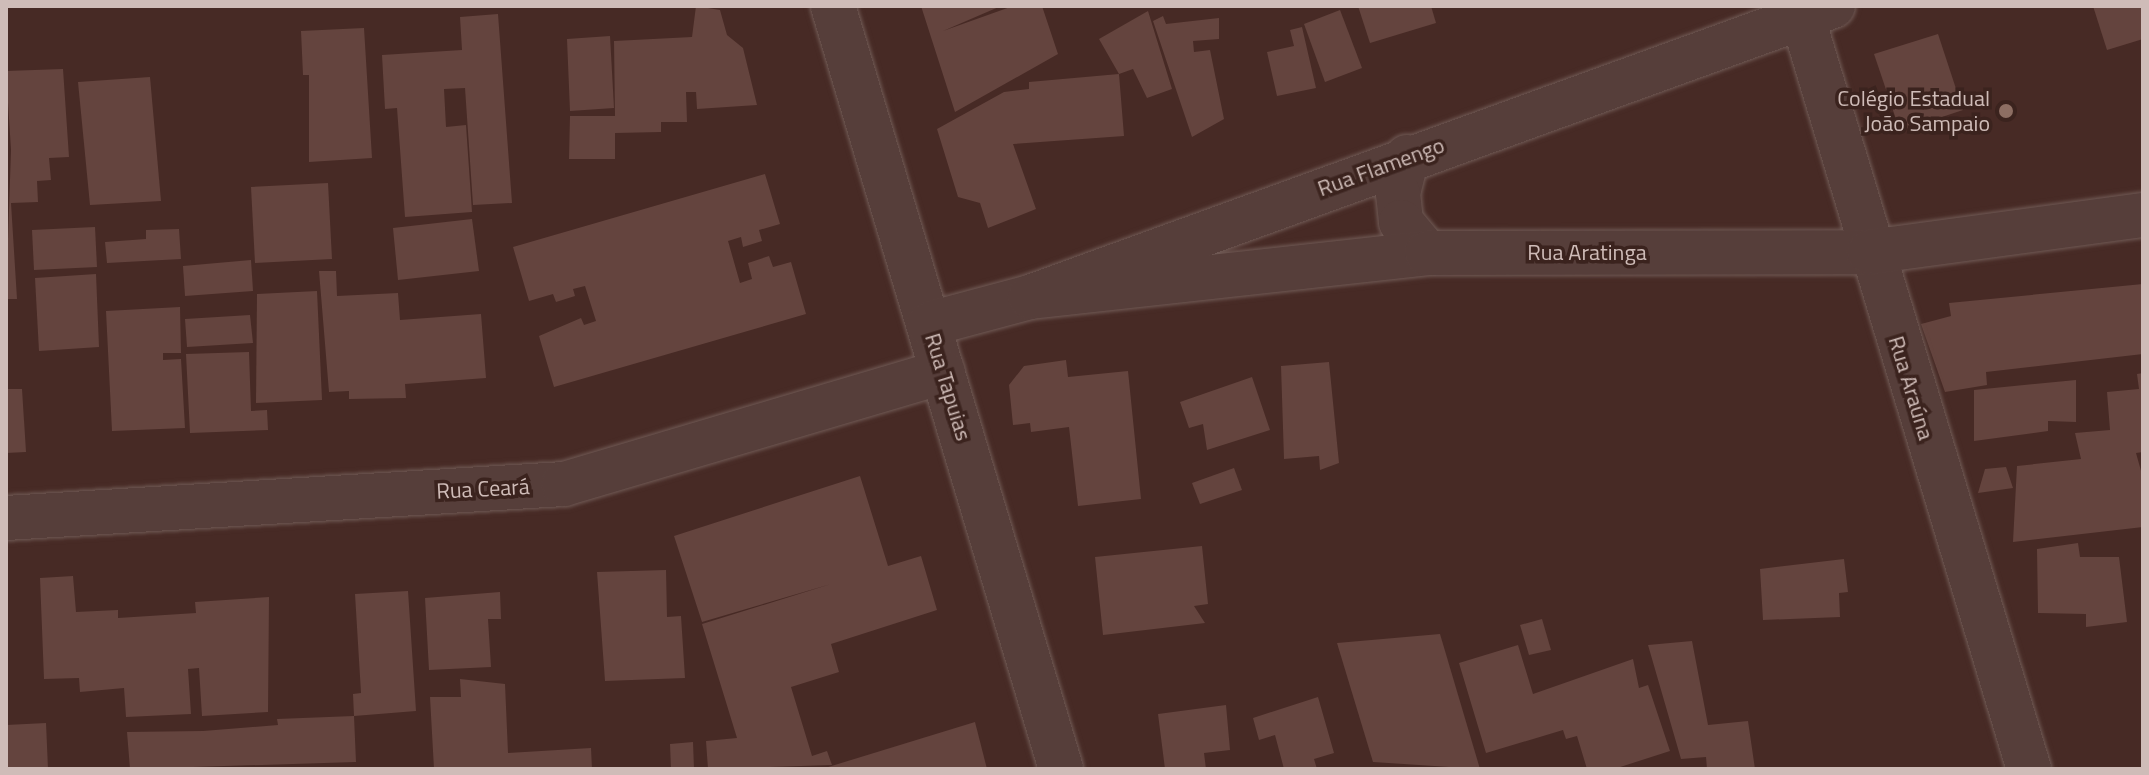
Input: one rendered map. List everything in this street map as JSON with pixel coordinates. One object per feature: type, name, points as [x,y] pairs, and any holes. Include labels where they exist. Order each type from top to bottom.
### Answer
[{"type":"street","name":"Rua Tapuias","points":[[833,6],[1061,769]]},
{"type":"street","name":"Rua Flamengo","points":[[929,324],[1030,297],[1811,10]]},
{"type":"street","name":"Rua Araúna","points":[[1811,10],[1869,252],[2029,769]]},
{"type":"street","points":[[1407,157],[1398,193],[1401,222],[1427,253]]},
{"type":"street","name":"Rua Aratinga","points":[[1030,297],[1427,253],[1869,252],[2143,215]]},
{"type":"street","name":"Rua Ceará","points":[[6,518],[564,484],[943,372]]},
{"type":"building","points":[[696,6],[720,10],[727,35],[743,48],[757,105],[697,109],[696,92],[686,92],[687,122],[661,122],[661,132],[615,133],[615,159],[569,159],[570,116],[615,116],[614,41],[692,37]]},
{"type":"building","points":[[921,6],[1001,6],[943,31],[1013,6],[1042,6],[1058,54],[955,112]]},
{"type":"building","points":[[1358,6],[1431,6],[1436,23],[1370,43]]},
{"type":"building","points":[[2093,6],[2143,6],[2143,39],[2107,50]]},
{"type":"building","points":[[1340,10],[1362,68],[1325,82],[1304,24]]},
{"type":"building","points":[[1148,11],[1172,89],[1147,98],[1133,69],[1119,74],[1099,39]]},
{"type":"building","points":[[498,14],[512,203],[473,205],[465,88],[444,89],[446,127],[466,125],[472,212],[405,217],[397,108],[385,109],[382,55],[462,50],[460,17]]},
{"type":"building","points":[[1163,16],[1166,24],[1219,18],[1219,39],[1193,41],[1194,52],[1210,50],[1224,119],[1192,137],[1153,21]]},
{"type":"building","points":[[1302,27],[1316,88],[1277,96],[1267,52],[1294,46],[1290,30]]},
{"type":"building","points":[[364,28],[372,158],[309,162],[309,75],[303,75],[301,31]]},
{"type":"building","points":[[1938,34],[1963,110],[1900,131],[1874,54]]},
{"type":"building","points":[[610,36],[614,108],[570,111],[567,39]]},
{"type":"building","points":[[63,69],[69,157],[49,158],[51,180],[37,181],[38,202],[11,203],[17,299],[6,299],[11,150],[6,71]]},
{"type":"building","points":[[1119,74],[1124,136],[1013,144],[1036,209],[988,228],[980,203],[958,197],[937,129],[1004,92],[1029,89],[1029,82]]},
{"type":"building","points":[[150,77],[161,201],[90,205],[78,82]]},
{"type":"building","points":[[765,174],[780,224],[759,230],[762,241],[743,247],[741,237],[728,241],[740,283],[752,279],[748,263],[769,256],[773,267],[791,262],[806,314],[554,387],[539,336],[581,318],[584,325],[596,321],[585,286],[573,289],[575,296],[556,302],[553,294],[529,301],[513,247]]},
{"type":"building","points":[[328,183],[332,259],[255,263],[251,187]]},
{"type":"building","points":[[472,219],[479,271],[398,280],[393,228]]},
{"type":"building","points":[[95,227],[97,267],[34,270],[32,230]]},
{"type":"building","points":[[179,229],[181,259],[107,263],[105,242],[146,239],[146,230]]},
{"type":"building","points":[[251,260],[253,291],[185,296],[183,266]]},
{"type":"building","points":[[319,271],[336,271],[337,296],[398,293],[400,320],[481,314],[486,378],[405,384],[406,398],[349,399],[349,391],[329,392]]},
{"type":"building","points":[[96,274],[99,347],[39,351],[35,278]]},
{"type":"building","points":[[2143,284],[2143,354],[1986,372],[1987,385],[1945,392],[1921,324],[1951,316],[1949,303]]},
{"type":"building","points":[[317,291],[322,400],[256,403],[257,294]]},
{"type":"building","points":[[180,307],[181,353],[163,353],[163,360],[181,359],[185,428],[112,431],[106,311]]},
{"type":"building","points":[[250,315],[253,343],[187,347],[185,319]]},
{"type":"building","points":[[249,352],[251,411],[267,410],[268,430],[190,433],[186,354]]},
{"type":"building","points":[[1066,360],[1068,377],[1128,371],[1141,499],[1078,506],[1069,427],[1031,432],[1030,423],[1013,425],[1009,385],[1024,366]]},
{"type":"building","points":[[1329,362],[1339,463],[1320,470],[1319,456],[1284,459],[1281,366]]},
{"type":"building","points":[[2143,373],[2143,452],[2136,453],[2143,478],[2143,527],[2013,542],[2017,466],[2081,459],[2075,433],[2110,430],[2107,392],[2139,389],[2137,374]]},
{"type":"building","points":[[1252,377],[1270,430],[1207,450],[1203,424],[1189,428],[1180,402]]},
{"type":"building","points":[[2076,380],[2076,422],[2048,421],[2048,431],[1974,441],[1974,390]]},
{"type":"building","points":[[6,389],[22,389],[26,452],[6,453]]},
{"type":"building","points":[[2006,467],[2013,488],[1978,493],[1985,469]]},
{"type":"building","points":[[1234,468],[1242,490],[1200,504],[1192,483]]},
{"type":"building","points":[[860,476],[888,566],[921,556],[937,610],[831,644],[839,672],[791,687],[812,756],[827,751],[832,765],[708,769],[706,741],[737,738],[702,624],[831,584],[702,622],[674,536]]},
{"type":"building","points":[[2078,543],[2080,557],[2119,557],[2127,622],[2086,627],[2086,614],[2038,613],[2037,549]]},
{"type":"building","points":[[1202,546],[1208,604],[1194,606],[1205,623],[1103,635],[1095,557]]},
{"type":"building","points":[[1844,559],[1848,592],[1839,593],[1840,617],[1763,620],[1760,569]]},
{"type":"building","points":[[666,570],[667,617],[681,616],[685,678],[605,681],[597,572]]},
{"type":"building","points":[[73,576],[76,612],[118,610],[118,618],[196,613],[195,602],[269,597],[268,712],[202,716],[199,668],[188,669],[191,714],[126,717],[124,688],[80,692],[79,678],[44,679],[40,578]]},
{"type":"building","points":[[408,591],[416,711],[354,716],[353,694],[361,693],[355,594]]},
{"type":"building","points":[[500,592],[501,619],[488,619],[491,667],[429,670],[425,598]]},
{"type":"building","points":[[1542,619],[1551,650],[1529,655],[1520,625]]},
{"type":"building","points":[[1440,634],[1480,769],[1373,762],[1337,643]]},
{"type":"building","points":[[1692,641],[1708,725],[1748,721],[1755,769],[1707,769],[1706,757],[1681,759],[1648,645]]},
{"type":"building","points":[[1518,645],[1533,694],[1633,659],[1639,688],[1648,685],[1670,751],[1614,769],[1587,769],[1577,736],[1566,739],[1563,730],[1486,753],[1459,663]]},
{"type":"building","points":[[460,679],[505,684],[508,753],[591,748],[592,769],[434,769],[430,697],[461,697]]},
{"type":"building","points":[[1318,697],[1334,753],[1314,759],[1317,769],[1284,769],[1275,735],[1259,740],[1253,718]]},
{"type":"building","points":[[1226,705],[1230,750],[1204,753],[1206,769],[1165,769],[1158,714]]},
{"type":"building","points":[[354,716],[356,762],[130,769],[127,732],[203,731],[278,725],[277,719]]},
{"type":"building","points":[[975,722],[987,769],[825,769],[825,768]]},
{"type":"building","points":[[46,723],[48,769],[6,769],[6,725]]},
{"type":"building","points":[[693,742],[694,769],[671,769],[670,744]]},
{"type":"place","name":"Colégio Estadual João Sampaio","points":[[2006,111]]}]
